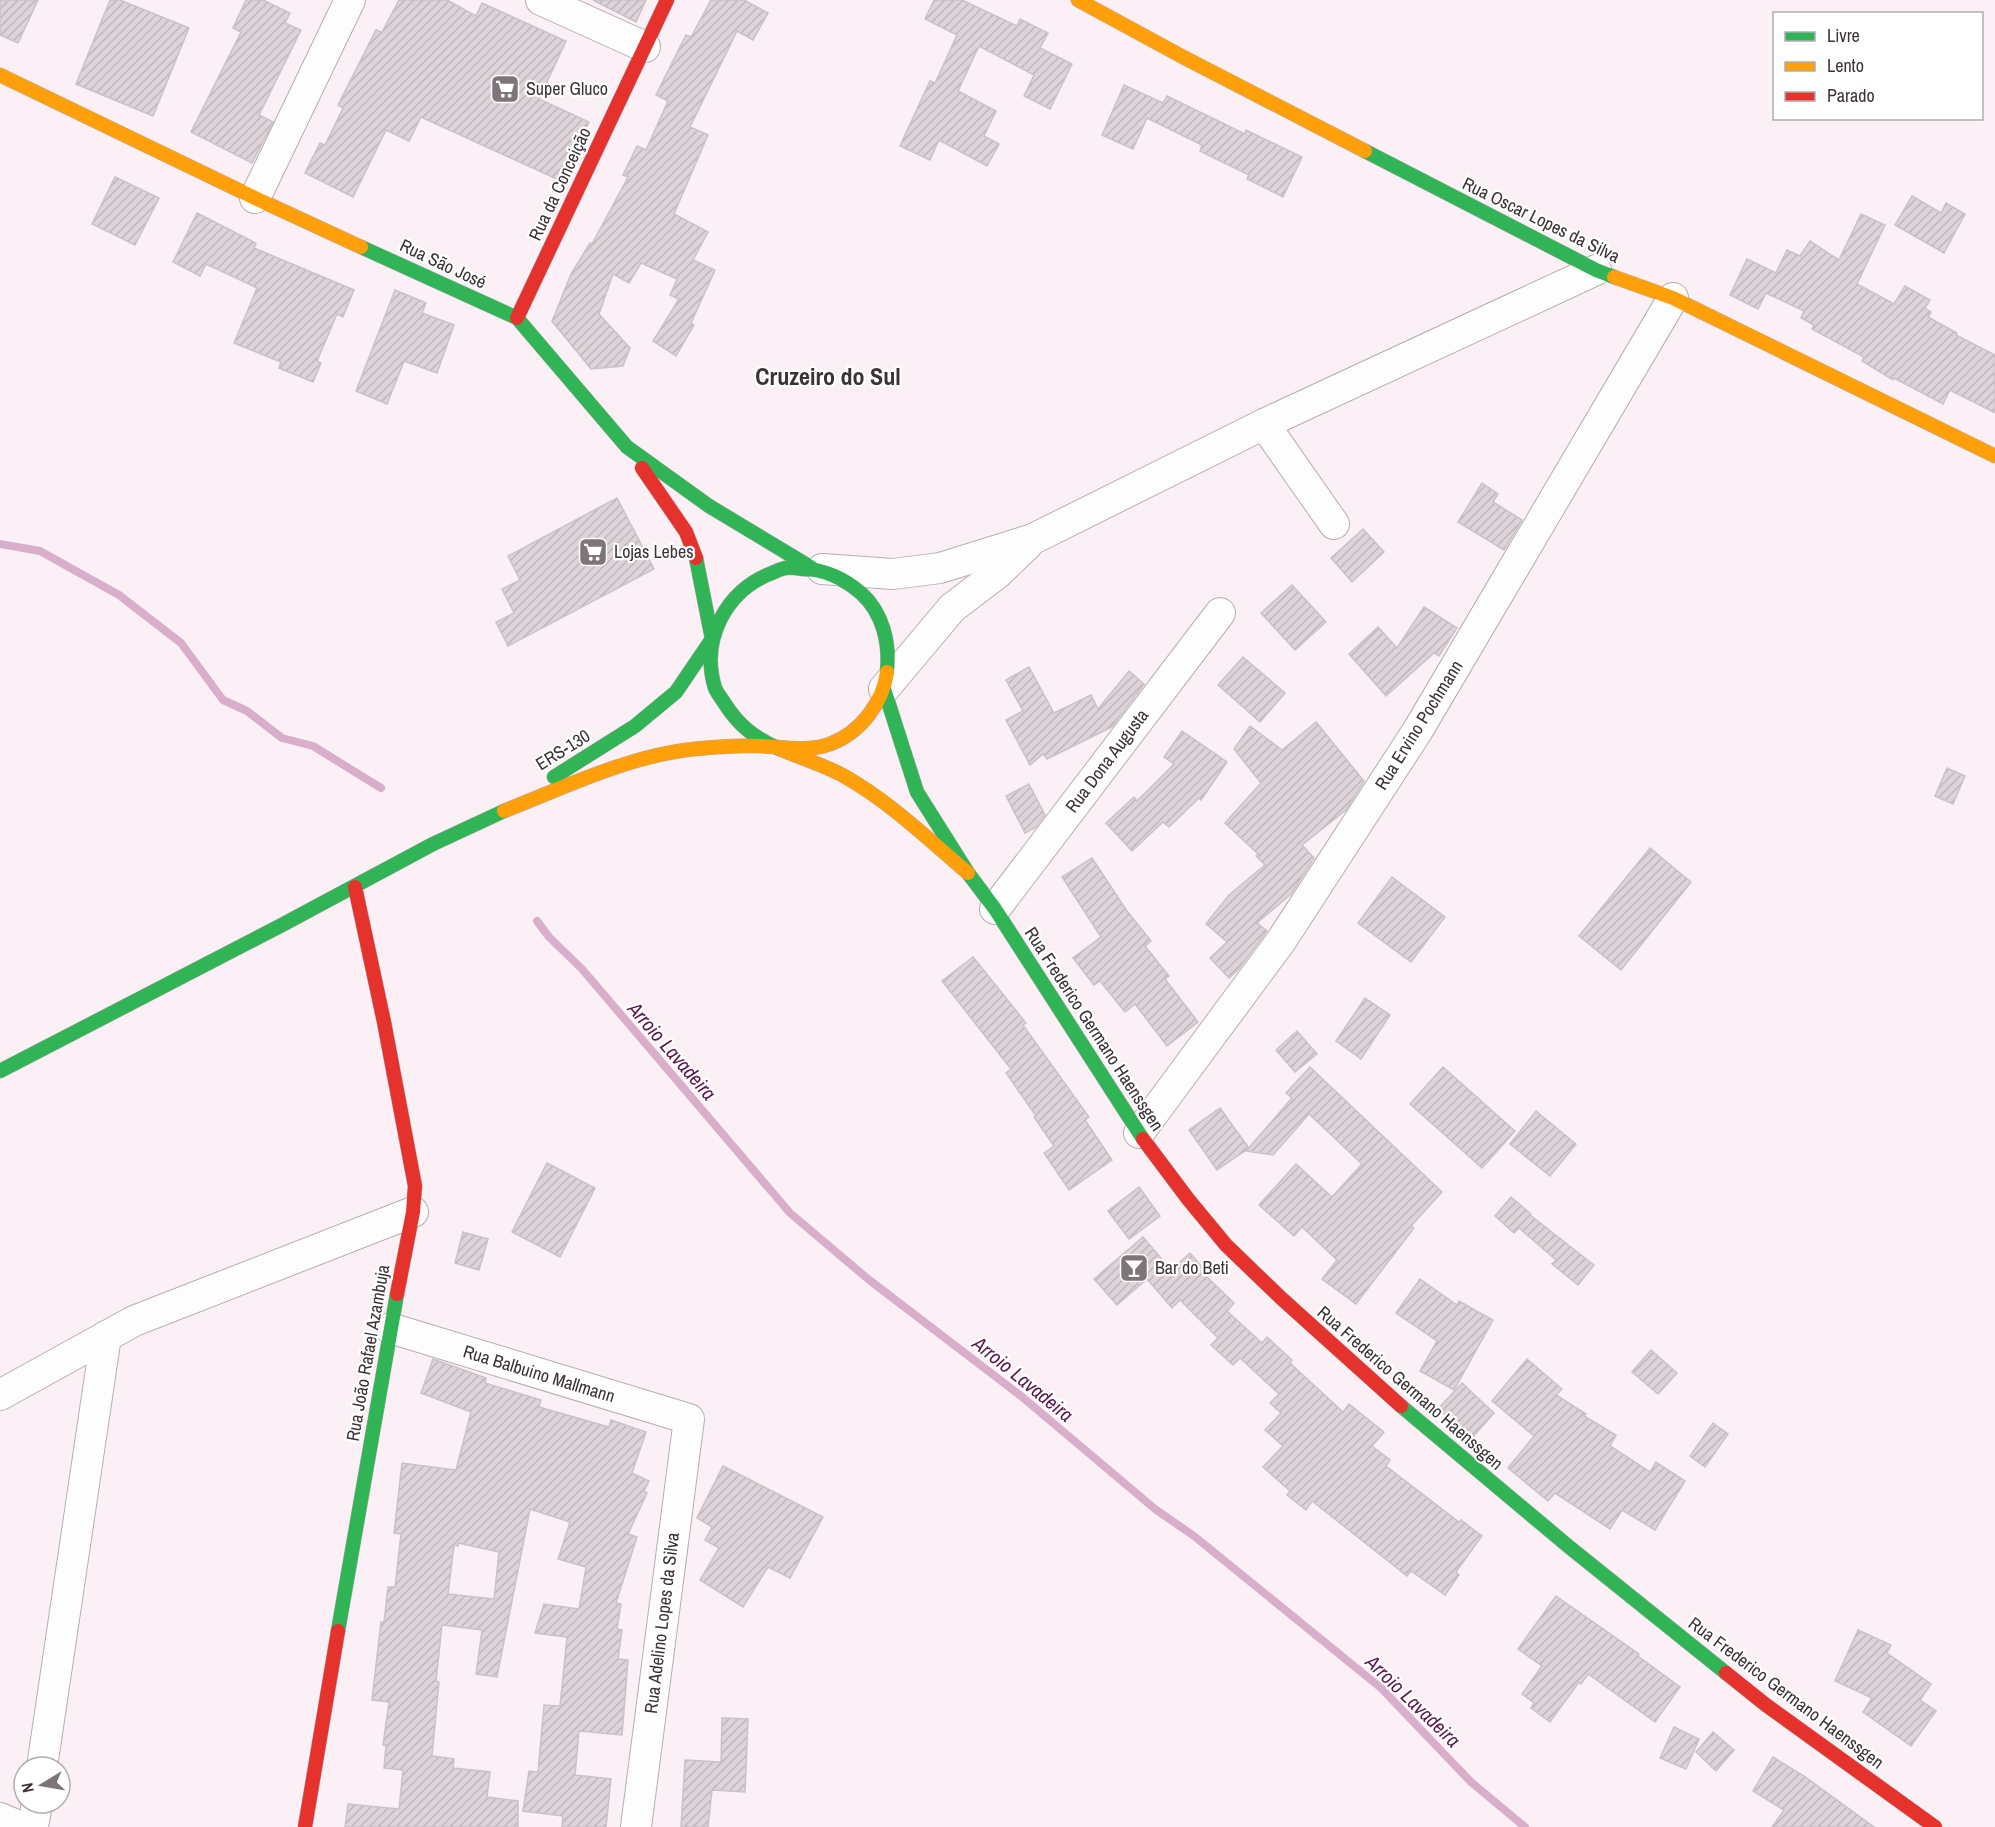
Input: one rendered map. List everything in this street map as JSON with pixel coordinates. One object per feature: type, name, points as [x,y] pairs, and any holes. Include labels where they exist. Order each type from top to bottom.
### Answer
[{"type":"main road","name":"Rua da Conceição","points":[[517,318],[667,0]]},
{"type":"main road","name":"Rua Oscar Lopes da Silva","points":[[1078,0],[1194,63],[1596,270],[1673,298],[1995,456]]},
{"type":"main road","name":"Rua São José","points":[[0,75],[255,198],[517,318],[627,447],[709,506],[812,568]]},
{"type":"main road","points":[[627,447],[686,532],[699,565],[712,639]]},
{"type":"main road","points":[[773,747],[792,750],[812,749],[831,744],[849,735],[864,722],[876,706],[884,689],[889,666],[888,643],[882,621],[870,602],[854,586],[834,574],[812,568],[793,567],[774,570],[756,578],[741,589],[728,604],[718,620],[712,639],[710,661],[714,683],[723,704],[736,722],[753,735],[773,747],[841,774],[872,794],[969,873]]},
{"type":"main road","name":"ERS-130","points":[[484,820],[635,726],[676,692],[712,639]]},
{"type":"main road","points":[[884,689],[917,792],[969,873]]},
{"type":"main road","name":"ERS-130","points":[[484,820],[628,763],[704,748],[773,747]]},
{"type":"main road","points":[[0,1071],[484,820]]},
{"type":"main road","name":"Rua Frederico Germano Haenssgen","points":[[969,873],[995,909],[1139,1133],[1226,1245],[1399,1405],[1568,1546],[1766,1705],[1935,1827]]},
{"type":"main road","name":"Rua João Rafael Azambuja","points":[[305,1827],[390,1328],[413,1212],[415,1186],[384,1022],[355,887]]},
{"type":"street","points":[[255,198],[350,0]]},
{"type":"street","points":[[541,0],[645,47]]},
{"type":"street","points":[[812,568],[893,574],[939,568],[1033,539],[1264,424],[1596,270]]},
{"type":"street","name":"Rua Ervino Pochmann","points":[[1139,1133],[1281,941],[1418,730],[1673,298]]},
{"type":"street","points":[[1264,424],[1334,524]]},
{"type":"street","points":[[884,689],[952,608],[998,573],[1033,539]]},
{"type":"street","name":"Rua Dona Augusta","points":[[995,909],[1220,613]]},
{"type":"street","points":[[0,1395],[134,1321],[413,1212]]},
{"type":"street","name":"Rua Balbuino Mallmann","points":[[390,1328],[688,1419]]},
{"type":"street","points":[[44,1755],[106,1336]]},
{"type":"street","name":"Rua Adelino Lopes da Silva","points":[[636,1827],[688,1419]]},
{"type":"street","points":[[0,1818],[21,1827]]},
{"type":"building","points":[[0,0],[38,0],[18,43],[0,35]]},
{"type":"building","points":[[110,0],[120,0],[189,28],[153,116],[76,84]]},
{"type":"building","points":[[246,0],[263,0],[290,13],[285,23],[301,30],[259,115],[273,122],[252,163],[191,132],[241,32],[233,28]]},
{"type":"building","points":[[399,0],[447,0],[476,16],[482,3],[566,41],[539,99],[589,122],[561,181],[421,117],[409,141],[386,130],[353,197],[305,173],[320,143],[325,145],[343,108],[338,105],[376,30],[382,32]]},
{"type":"building","points":[[593,0],[646,0],[636,22]]},
{"type":"building","points":[[711,0],[744,0],[768,13],[753,40],[737,31],[690,127],[708,135],[674,214],[708,232],[693,260],[715,270],[691,323],[694,325],[676,356],[653,341],[679,299],[670,295],[677,279],[641,263],[629,283],[613,274],[599,314],[630,348],[623,366],[591,369],[552,321],[571,274],[590,243],[592,244],[628,177],[623,175],[637,146],[646,150],[668,101],[656,95],[686,35],[691,37]]},
{"type":"building","points":[[934,0],[962,0],[1017,26],[1020,19],[1048,33],[1040,48],[1072,64],[1050,109],[1024,96],[1034,75],[979,46],[958,91],[996,111],[984,136],[999,144],[987,166],[939,140],[930,160],[900,146],[930,81],[935,83],[957,35],[925,19]]},
{"type":"building","points":[[1124,85],[1163,103],[1167,96],[1245,134],[1246,130],[1302,157],[1283,197],[1247,179],[1249,175],[1200,151],[1202,145],[1147,118],[1133,149],[1102,135]]},
{"type":"building","points":[[115,177],[159,198],[135,245],[92,224]]},
{"type":"building","points":[[1912,196],[1941,213],[1946,203],[1965,214],[1944,253],[1895,225]]},
{"type":"building","points":[[197,213],[256,243],[254,248],[354,290],[343,317],[337,314],[317,361],[321,363],[313,382],[279,368],[281,362],[234,343],[257,288],[206,264],[200,276],[173,262]]},
{"type":"building","points":[[1861,214],[1885,225],[1857,284],[1894,304],[1905,286],[1930,300],[1925,308],[1931,312],[1928,317],[1957,333],[1956,335],[1995,355],[1995,413],[1950,390],[1943,404],[1894,378],[1893,380],[1862,361],[1864,357],[1812,329],[1814,325],[1801,318],[1804,311],[1766,293],[1758,309],[1730,295],[1747,259],[1776,273],[1787,250],[1800,256],[1810,241],[1839,260]]},
{"type":"building","points":[[395,290],[426,303],[422,313],[454,325],[437,373],[404,361],[387,404],[356,391]]},
{"type":"building","points":[[1482,483],[1498,494],[1493,502],[1522,520],[1504,550],[1458,522]]},
{"type":"building","points":[[617,498],[654,569],[508,646],[496,622],[514,613],[502,589],[520,580],[508,556]]},
{"type":"building","points":[[1363,529],[1384,552],[1352,582],[1331,558]]},
{"type":"building","points":[[1292,585],[1326,622],[1295,650],[1261,613]]},
{"type":"building","points":[[1424,607],[1457,628],[1439,656],[1434,653],[1386,696],[1349,654],[1378,627],[1397,648]]},
{"type":"building","points":[[1243,657],[1285,693],[1260,722],[1218,685]]},
{"type":"building","points":[[1029,667],[1054,713],[1091,695],[1098,709],[1129,671],[1144,684],[1112,727],[1047,759],[1043,754],[1030,765],[1006,720],[1023,711],[1006,680]]},
{"type":"building","points":[[1316,722],[1364,781],[1346,810],[1302,845],[1314,858],[1291,894],[1257,923],[1267,931],[1238,970],[1229,978],[1210,958],[1227,942],[1206,924],[1229,895],[1265,865],[1256,856],[1258,854],[1225,823],[1261,783],[1234,749],[1250,726],[1282,750]]},
{"type":"building","points":[[1182,731],[1227,762],[1201,800],[1199,798],[1169,827],[1163,822],[1132,851],[1106,823],[1134,797],[1137,801],[1174,764],[1164,757]]},
{"type":"building","points":[[1947,768],[1965,776],[1953,804],[1935,796]]},
{"type":"building","points":[[1029,784],[1045,815],[1035,828],[1025,833],[1006,796]]},
{"type":"building","points":[[1650,848],[1691,882],[1621,970],[1579,936]]},
{"type":"building","points":[[1092,858],[1127,911],[1151,941],[1145,946],[1169,976],[1165,979],[1198,1022],[1167,1046],[1135,1004],[1125,1012],[1100,981],[1094,985],[1073,958],[1101,937],[1062,877]]},
{"type":"building","points":[[1392,877],[1445,917],[1411,962],[1358,923]]},
{"type":"building","points":[[973,957],[1026,1023],[1023,1025],[1089,1117],[1085,1120],[1112,1160],[1069,1190],[1044,1153],[1054,1146],[1006,1073],[1011,1069],[942,981]]},
{"type":"building","points":[[1365,998],[1390,1015],[1361,1059],[1336,1041]]},
{"type":"building","points":[[1297,1031],[1317,1054],[1295,1072],[1276,1050]]},
{"type":"building","points":[[1310,1067],[1442,1192],[1411,1226],[1414,1228],[1356,1304],[1322,1279],[1337,1260],[1302,1227],[1294,1236],[1259,1205],[1296,1164],[1332,1197],[1362,1164],[1309,1114],[1273,1155],[1246,1151],[1292,1098],[1286,1093]]},
{"type":"building","points":[[1443,1067],[1515,1131],[1482,1168],[1410,1104]]},
{"type":"building","points":[[1220,1108],[1249,1148],[1217,1170],[1189,1130]]},
{"type":"building","points":[[1536,1111],[1576,1144],[1550,1176],[1510,1144]]},
{"type":"building","points":[[547,1163],[595,1188],[560,1257],[512,1232]]},
{"type":"building","points":[[1139,1187],[1160,1216],[1129,1239],[1108,1211]]},
{"type":"building","points":[[1511,1197],[1530,1215],[1594,1265],[1578,1285],[1552,1264],[1556,1260],[1519,1228],[1514,1233],[1495,1216]]},
{"type":"building","points":[[463,1232],[488,1239],[479,1270],[455,1263]]},
{"type":"building","points":[[1143,1237],[1171,1270],[1190,1253],[1207,1273],[1205,1275],[1234,1303],[1227,1311],[1262,1343],[1267,1337],[1292,1360],[1290,1363],[1343,1412],[1349,1404],[1384,1432],[1372,1446],[1390,1460],[1386,1466],[1459,1522],[1461,1520],[1482,1536],[1456,1572],[1459,1575],[1445,1595],[1411,1571],[1407,1576],[1312,1501],[1306,1510],[1287,1495],[1290,1491],[1263,1467],[1283,1446],[1265,1430],[1281,1413],[1270,1403],[1279,1394],[1240,1358],[1233,1365],[1211,1345],[1218,1338],[1180,1300],[1172,1308],[1147,1279],[1117,1305],[1094,1279]]},
{"type":"building","points":[[1420,1279],[1457,1305],[1459,1301],[1493,1320],[1454,1390],[1420,1371],[1437,1341],[1396,1313]]},
{"type":"building","points":[[1651,1350],[1677,1373],[1658,1394],[1632,1372]]},
{"type":"building","points":[[433,1359],[486,1378],[485,1383],[541,1400],[539,1407],[609,1427],[611,1420],[646,1432],[632,1473],[649,1481],[644,1491],[647,1493],[628,1534],[637,1537],[616,1603],[621,1604],[617,1629],[622,1630],[618,1659],[628,1660],[622,1735],[579,1731],[575,1775],[611,1779],[606,1827],[562,1827],[563,1816],[523,1811],[529,1771],[538,1772],[544,1705],[560,1706],[567,1637],[535,1633],[544,1604],[579,1609],[586,1567],[558,1559],[570,1522],[530,1509],[497,1677],[476,1674],[482,1630],[442,1625],[432,1756],[454,1759],[453,1768],[490,1772],[487,1797],[518,1801],[518,1827],[345,1827],[348,1804],[399,1809],[403,1770],[384,1768],[386,1745],[383,1745],[389,1702],[372,1700],[381,1622],[384,1622],[388,1587],[395,1587],[401,1534],[394,1533],[402,1463],[456,1470],[471,1412],[421,1393]],"holes":[[[458,1543],[499,1552],[494,1599],[448,1594],[454,1545],[458,1546]]]},
{"type":"building","points":[[1527,1359],[1562,1389],[1556,1395],[1586,1414],[1584,1416],[1616,1435],[1610,1446],[1650,1472],[1656,1462],[1685,1481],[1655,1530],[1622,1510],[1610,1529],[1555,1493],[1548,1501],[1508,1468],[1534,1436],[1492,1401]]},
{"type":"building","points":[[1462,1383],[1494,1413],[1471,1439],[1438,1409]]},
{"type":"building","points":[[1713,1423],[1728,1434],[1705,1467],[1690,1456]]},
{"type":"building","points":[[723,1466],[823,1517],[790,1578],[768,1567],[743,1607],[700,1580],[719,1548],[705,1540],[712,1527],[697,1518]]},
{"type":"building","points":[[1556,1596],[1639,1654],[1638,1656],[1680,1687],[1655,1722],[1588,1674],[1581,1684],[1579,1682],[1550,1722],[1531,1708],[1534,1703],[1522,1694],[1542,1666],[1518,1649]]},
{"type":"building","points":[[1858,1630],[1891,1645],[1887,1653],[1931,1684],[1920,1700],[1936,1711],[1911,1746],[1863,1712],[1872,1698],[1835,1681]]},
{"type":"building","points":[[722,1718],[748,1719],[745,1792],[712,1790],[708,1827],[681,1827],[685,1760],[721,1762]]},
{"type":"building","points":[[1674,1727],[1699,1739],[1686,1769],[1660,1758]]},
{"type":"building","points":[[1713,1732],[1734,1750],[1716,1771],[1696,1752]]},
{"type":"building","points":[[1773,1757],[1804,1776],[1874,1827],[1772,1827],[1784,1810],[1753,1791]]},
{"type":"waterway","name":"Arroio Lavadeira","points":[[0,544],[40,551],[119,595],[181,643],[223,700],[247,711],[282,738],[313,746],[381,788]]},
{"type":"waterway","name":"Arroio Lavadeira","points":[[537,921],[549,937],[582,969],[790,1213],[868,1279],[1021,1396],[1155,1509],[1194,1536],[1381,1688],[1471,1782],[1525,1827]]},
{"type":"traffic: fast","points":[[1365,151],[1596,270],[1614,277]]},
{"type":"traffic: fast","points":[[361,247],[517,318],[627,447],[709,506],[812,568]]},
{"type":"traffic: fast","points":[[554,777],[635,726],[676,692],[712,639],[696,558]]},
{"type":"traffic: fast","points":[[780,749],[763,741],[736,719],[716,690],[711,670],[714,635],[730,604],[742,591],[756,581],[787,568],[811,569],[841,579],[869,601],[880,619],[886,640],[887,672]]},
{"type":"traffic: fast","points":[[884,689],[917,792],[1143,1139]]},
{"type":"traffic: fast","points":[[0,1071],[433,844],[504,811]]},
{"type":"traffic: fast","points":[[338,1631],[397,1294]]},
{"type":"traffic: fast","points":[[1401,1406],[1568,1546],[1726,1673]]},
{"type":"traffic: slow","points":[[1078,0],[1365,151]]},
{"type":"traffic: slow","points":[[0,75],[361,247]]},
{"type":"traffic: slow","points":[[1614,277],[1673,298],[1995,456]]},
{"type":"traffic: slow","points":[[504,811],[621,765],[669,753],[728,746],[805,748],[830,744],[851,732],[868,716],[881,695],[887,672]]},
{"type":"traffic: slow","points":[[780,749],[829,768],[861,786],[968,873]]},
{"type":"traffic: jam","points":[[517,318],[667,0]]},
{"type":"traffic: jam","points":[[642,468],[686,532],[696,558]]},
{"type":"traffic: jam","points":[[355,887],[384,1022],[415,1186],[413,1212],[397,1294]]},
{"type":"traffic: jam","points":[[1143,1139],[1226,1245],[1401,1406]]},
{"type":"traffic: jam","points":[[305,1827],[338,1631]]},
{"type":"traffic: jam","points":[[1726,1673],[1766,1705],[1935,1827]]},
{"type":"place","name":"Super Gluco","points":[[505,89]]},
{"type":"place","name":"Lojas Lebes","points":[[593,552]]},
{"type":"place","name":"Bar do Beti","points":[[1134,1268]]},
{"type":"district","name":"Cruzeiro do Sul","points":[[828,377]]}]
